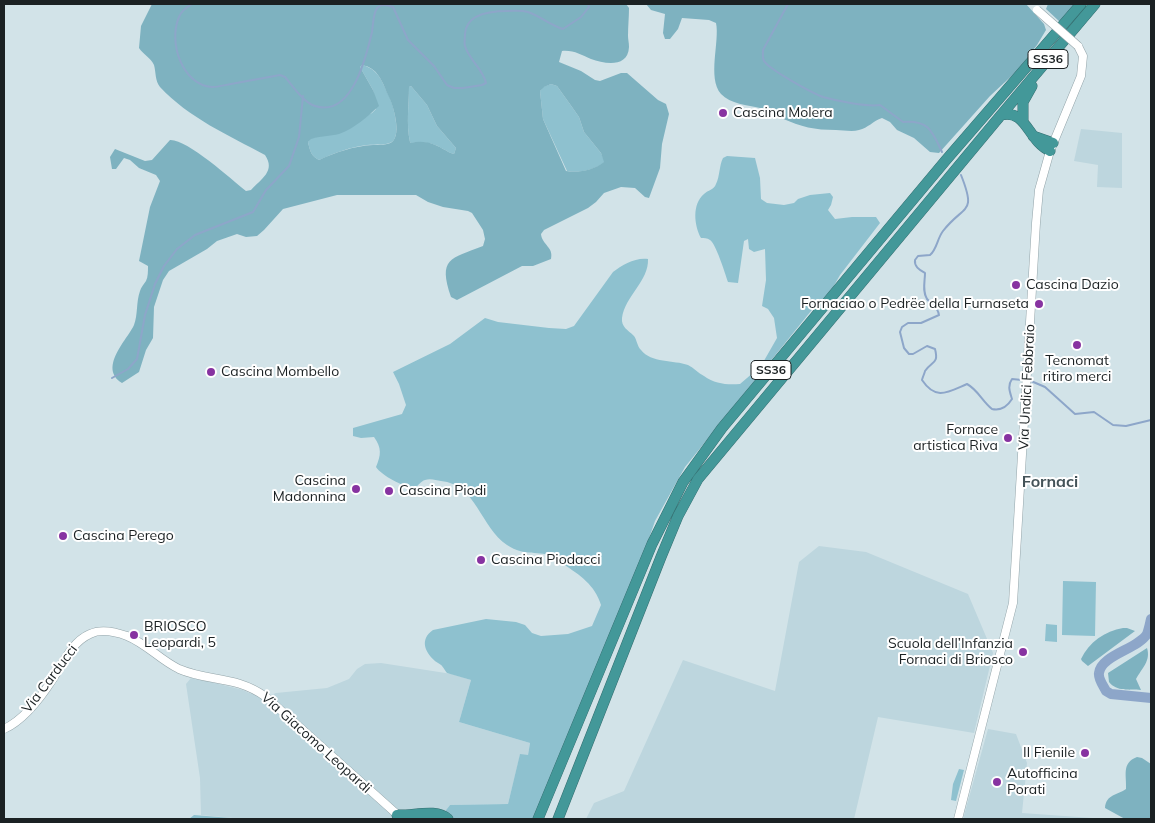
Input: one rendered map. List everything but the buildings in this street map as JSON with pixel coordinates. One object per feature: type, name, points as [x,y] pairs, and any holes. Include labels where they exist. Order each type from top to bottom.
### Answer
[{"type":"highway","name":"SS36","points":[[538,819],[652,544],[683,482],[722,428],[946,160],[1081,4]]},
{"type":"highway","name":"SS36","points":[[558,819],[660,558],[678,516],[698,479],[1095,4]]},
{"type":"highway","points":[[1023,122],[1022,107],[1026,95],[1064,47],[1076,28]]},
{"type":"highway","points":[[1001,115],[1012,114],[1017,116],[1031,136],[1051,147]]},
{"type":"highway","points":[[534,819],[549,792]]},
{"type":"highway","points":[[397,815],[422,816],[443,814],[448,819]]},
{"type":"street","name":"Via Undici Febbraio","points":[[958,819],[1013,602],[1039,190],[1051,147],[1081,76],[1083,56],[1078,46],[1035,7]]},
{"type":"street","name":"Via Carducci","points":[[4,729],[17,721],[44,690],[77,642],[98,631]]},
{"type":"street","name":"Via Giacomo Leopardi","points":[[98,631],[114,632],[133,639],[150,648],[166,661],[186,671],[242,683],[255,689],[266,696],[397,815]]},
{"type":"shaded area","points":[[152,4],[626,4],[629,8],[629,47],[625,58],[615,63],[609,63],[597,61],[574,52],[562,51],[559,62],[600,81],[621,73],[627,73],[658,100],[666,104],[669,114],[662,144],[660,168],[649,198],[645,197],[635,188],[621,187],[604,193],[588,208],[544,230],[541,234],[543,241],[551,252],[551,259],[533,266],[522,266],[457,300],[451,297],[447,284],[447,267],[455,258],[483,246],[485,239],[483,230],[472,213],[443,207],[428,202],[416,195],[337,195],[283,209],[257,236],[246,237],[237,234],[217,241],[169,271],[163,280],[154,307],[153,338],[146,350],[139,372],[122,383],[115,377],[113,362],[134,325],[139,295],[147,278],[148,266],[139,261],[150,207],[160,181],[156,175],[139,168],[130,160],[124,158],[116,169],[112,169],[110,157],[115,149],[145,161],[152,160],[170,140],[178,141],[209,161],[246,191],[251,190],[263,178],[269,166],[265,155],[196,117],[160,87],[153,63],[139,48],[141,26]],"holes":[[[362,65],[376,72],[384,85],[396,119],[395,138],[388,144],[352,148],[319,160],[310,151],[308,142],[311,139],[345,132],[379,106],[373,90],[360,67]],[[551,84],[557,86],[579,117],[584,132],[601,153],[604,162],[586,170],[566,171],[543,119],[540,91]],[[411,86],[427,105],[437,126],[456,148],[454,154],[432,144],[410,142],[408,121],[409,87]]]},
{"type":"shaded area","points":[[646,4],[1026,4],[1044,24],[1046,30],[1019,69],[990,96],[939,153],[930,152],[914,138],[897,130],[890,122],[882,118],[856,131],[814,129],[781,118],[763,109],[729,100],[721,94],[715,79],[716,23],[709,20],[682,18],[678,29],[670,39],[665,39],[663,33],[665,14],[651,10]]},
{"type":"shaded area","points":[[1048,4],[1075,4],[1060,22],[1046,9]]},
{"type":"shaded area","points":[[362,65],[376,73],[389,96],[396,119],[395,137],[388,144],[354,147],[319,160],[310,151],[308,142],[311,138],[321,136],[372,113],[376,109],[373,90],[360,67]]},
{"type":"shaded area","points":[[551,84],[557,86],[579,117],[584,132],[601,153],[605,162],[587,170],[567,171],[543,119],[540,91],[543,87]]},
{"type":"shaded area","points":[[411,86],[427,105],[437,126],[456,148],[454,154],[431,144],[410,142],[408,115],[409,87]]},
{"type":"shaded area","points":[[1081,129],[1122,133],[1122,188],[1097,187],[1098,165],[1074,161]]},
{"type":"shaded area","points":[[727,156],[755,158],[760,178],[761,199],[767,203],[784,205],[794,203],[798,199],[810,195],[830,193],[833,197],[828,210],[835,219],[876,217],[880,223],[840,275],[831,291],[815,306],[685,467],[655,521],[534,819],[425,819],[443,814],[450,805],[508,804],[520,754],[528,755],[530,743],[459,722],[471,680],[447,673],[428,653],[425,645],[426,637],[433,630],[486,619],[516,622],[525,625],[532,633],[541,636],[568,634],[592,626],[601,605],[591,586],[554,557],[520,551],[507,545],[498,537],[470,498],[453,484],[427,479],[414,489],[383,474],[376,467],[380,452],[377,441],[374,437],[361,438],[353,436],[353,428],[402,414],[406,405],[393,372],[450,344],[485,318],[498,322],[549,328],[566,329],[574,326],[613,272],[625,264],[639,259],[648,259],[647,267],[641,282],[627,303],[622,321],[625,328],[634,336],[640,348],[651,357],[688,365],[712,381],[740,384],[761,366],[777,338],[774,318],[768,309],[762,306],[766,280],[765,249],[754,252],[749,249],[748,239],[744,241],[738,283],[728,282],[715,247],[707,238],[701,238],[697,227],[695,215],[697,203],[704,194],[715,186],[723,158]]},
{"type":"shaded area","points":[[819,546],[866,552],[968,594],[993,653],[974,733],[878,717],[854,819],[586,819],[594,803],[624,791],[683,660],[775,691],[799,562]]},
{"type":"shaded area","points":[[1063,581],[1096,582],[1095,636],[1062,635]]},
{"type":"shaded area","points":[[1046,624],[1057,625],[1057,642],[1045,641]]},
{"type":"shaded area","points":[[1123,628],[1135,631],[1088,666],[1082,661],[1081,659],[1088,647],[1098,638],[1116,629]]},
{"type":"shaded area","points":[[1147,648],[1147,661],[1136,679],[1141,690],[1119,689],[1109,682],[1108,673]]},
{"type":"shaded area","points":[[381,663],[452,674],[471,680],[459,722],[530,743],[528,755],[520,755],[508,804],[450,805],[443,814],[402,819],[243,819],[201,815],[200,778],[186,684],[191,678],[266,697],[276,693],[327,688],[349,679],[357,669],[365,664]]},
{"type":"shaded area","points":[[988,729],[1016,734],[1027,763],[1022,813],[1106,819],[963,819]]},
{"type":"shaded area","points":[[1137,757],[1151,764],[1151,819],[1125,819],[1105,808],[1110,797],[1126,789],[1127,766]]},
{"type":"shaded area","points":[[959,769],[964,770],[956,801],[951,800],[953,784]]},
{"type":"shaded area","points":[[194,815],[243,819],[189,819]]},
{"type":"waterway","points":[[192,4],[184,9],[180,15],[175,38],[180,61],[185,71],[193,79],[214,87],[280,75],[285,77],[302,97],[311,104],[328,107],[339,103],[355,83],[366,56],[375,12],[381,5],[393,7],[408,40],[434,66],[447,85],[454,88],[463,88],[486,83],[465,45],[466,27],[475,17],[495,12],[523,11],[563,29],[581,17],[589,7],[588,4]]},
{"type":"waterway","points":[[788,4],[763,50],[763,60],[768,65],[792,81],[823,97],[844,102],[880,105],[903,122],[924,125],[929,128],[942,152]]},
{"type":"waterway","points":[[112,378],[128,369],[137,359],[145,315],[155,284],[164,266],[177,249],[195,235],[253,212],[266,190],[289,166],[299,137],[303,96]]},
{"type":"waterway","points":[[961,175],[968,197],[966,208],[943,231],[930,255],[918,256],[915,260],[916,266],[925,273],[925,296],[936,308],[939,315],[921,323],[908,323],[902,327],[900,332],[904,348],[909,354],[913,354],[927,346],[935,349],[935,360],[925,371],[922,380],[932,391],[943,393],[967,384],[992,409],[1004,408],[1012,399],[1009,389],[1012,379],[1022,380]]},
{"type":"waterway","points":[[1031,381],[1045,387],[1075,414],[1094,412],[1113,425],[1126,426],[1151,420]]},
{"type":"waterway","points":[[1151,619],[1147,634],[1136,644],[1106,661],[1099,673],[1106,691],[1111,694],[1151,698]]},
{"type":"place","name":"Cascina Molera","points":[[723,113]]},
{"type":"place","name":"Cascina Dazio","points":[[1016,285]]},
{"type":"place","name":"Fornaciao o Pedrëe della Furnaseta","points":[[1039,304]]},
{"type":"place","name":"Tecnomat ritiro merci","points":[[1077,345]]},
{"type":"place","name":"Cascina Mombello","points":[[211,372]]},
{"type":"place","name":"Fornace artistica Riva","points":[[1008,438]]},
{"type":"place","name":"Cascina Madonnina","points":[[356,489]]},
{"type":"place","name":"Cascina Piodi","points":[[389,491]]},
{"type":"place","name":"Cascina Perego","points":[[63,536]]},
{"type":"place","name":"Cascina Piodacci","points":[[481,560]]},
{"type":"place","name":"BRIOSCO Leopardi, 5","points":[[134,635]]},
{"type":"place","name":"Scuola dell’Infanzia Fornaci di Briosco","points":[[1023,652]]},
{"type":"place","name":"Il Fienile","points":[[1085,753]]},
{"type":"place","name":"Autofficina Porati","points":[[997,782]]},
{"type":"district","name":"Fornaci","points":[[1050,482]]}]
